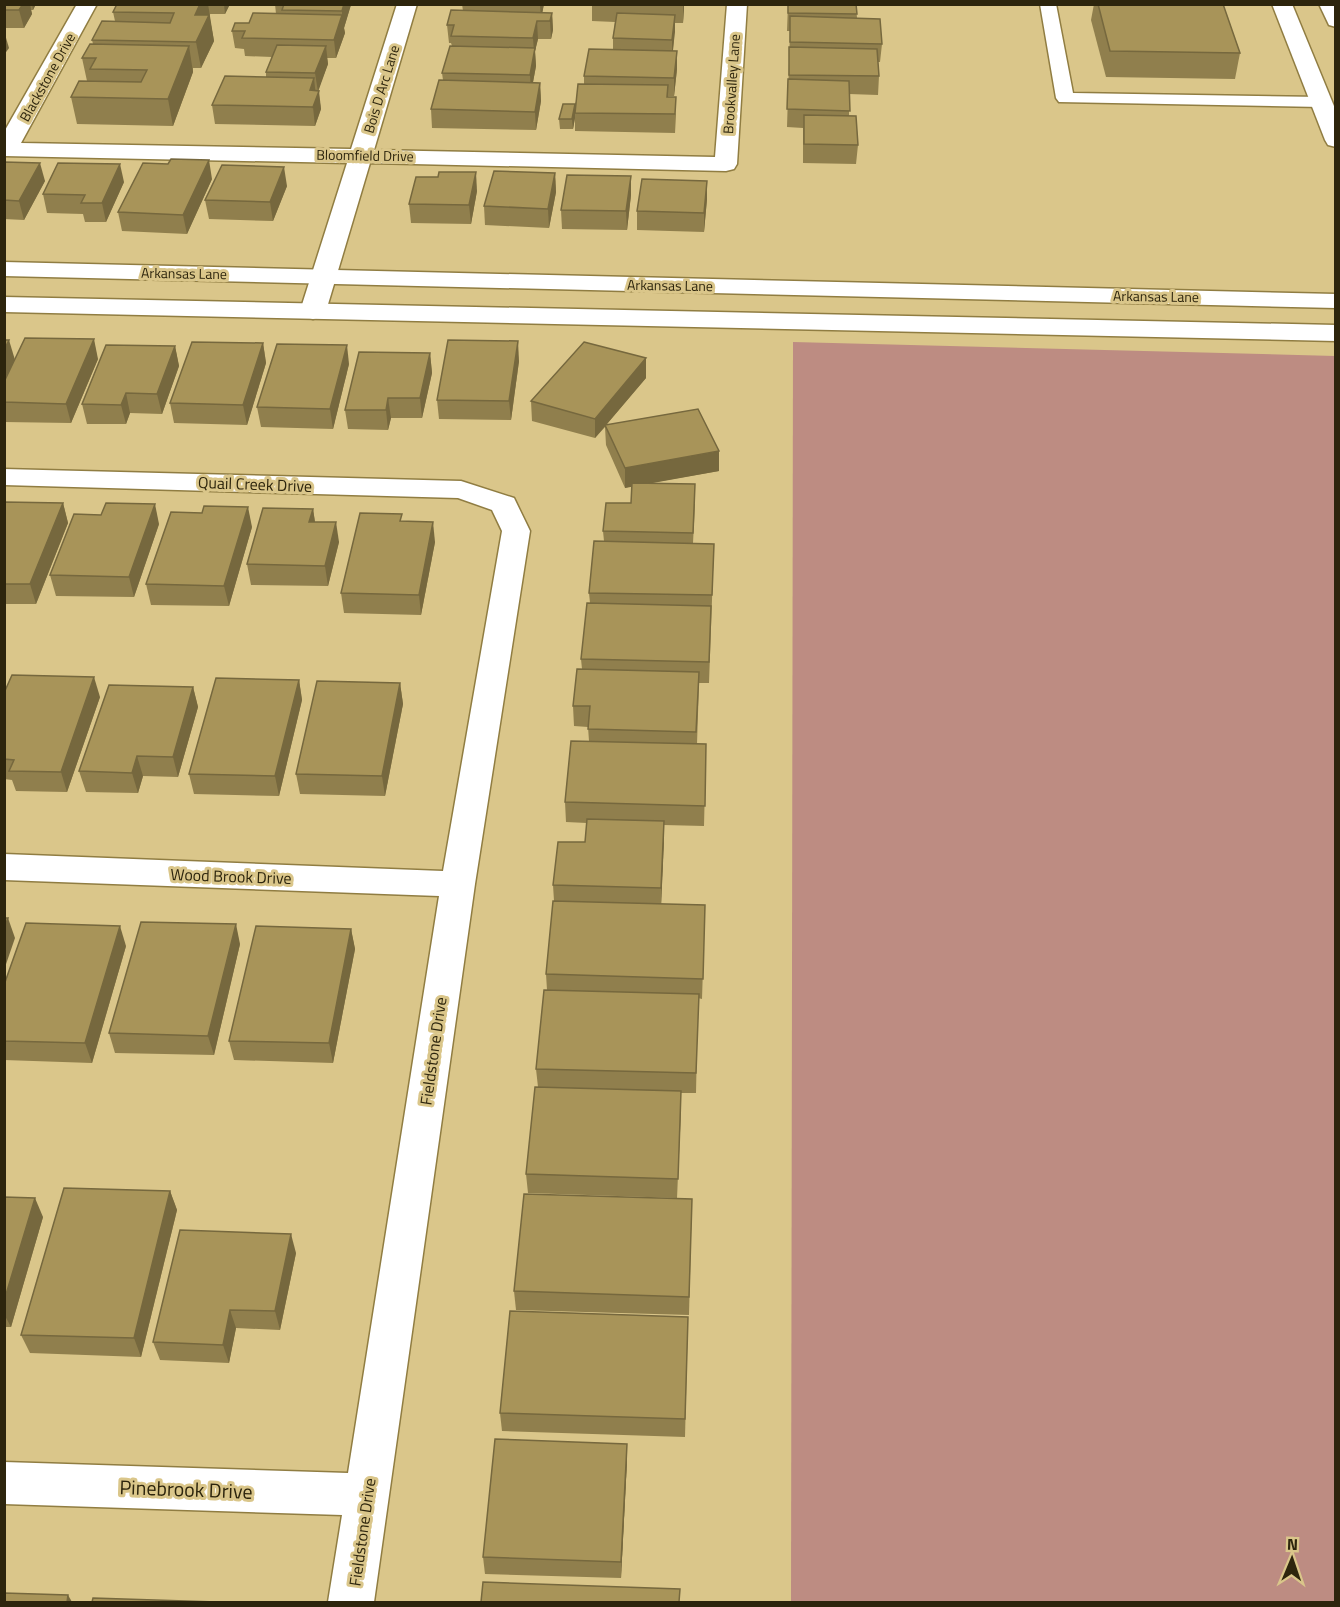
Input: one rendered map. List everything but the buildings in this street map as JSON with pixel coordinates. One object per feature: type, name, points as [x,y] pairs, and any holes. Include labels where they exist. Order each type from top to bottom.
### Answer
[{"type":"street","name":"Blackstone Drive","points":[[5,149],[87,4]]},
{"type":"street","name":"Bois D Arc Lane","points":[[313,311],[407,4]]},
{"type":"street","name":"Brookvalley Lane","points":[[726,164],[737,4]]},
{"type":"street","points":[[1282,4],[1335,140]]},
{"type":"street","points":[[1329,4],[1335,21]]},
{"type":"street","name":"Bloomfield Drive","points":[[5,149],[726,164]]},
{"type":"street","name":"Arkansas Lane","points":[[4,269],[1335,300]]},
{"type":"street","points":[[4,304],[1335,333]]},
{"type":"street","name":"Quail Creek Drive","points":[[4,477],[461,490],[504,504]]},
{"type":"street","name":"Fieldstone Drive","points":[[351,1602],[458,885],[516,531],[504,504]]},
{"type":"street","name":"Wood Brook Drive","points":[[4,867],[458,885]]},
{"type":"street","name":"Pinebrook Drive","points":[[4,1483],[367,1495]]},
{"type":"lane","points":[[1048,4],[1065,98],[1321,102]]},
{"type":"shaded area","points":[[793,342],[1335,356],[1335,1602],[791,1602]]}]
